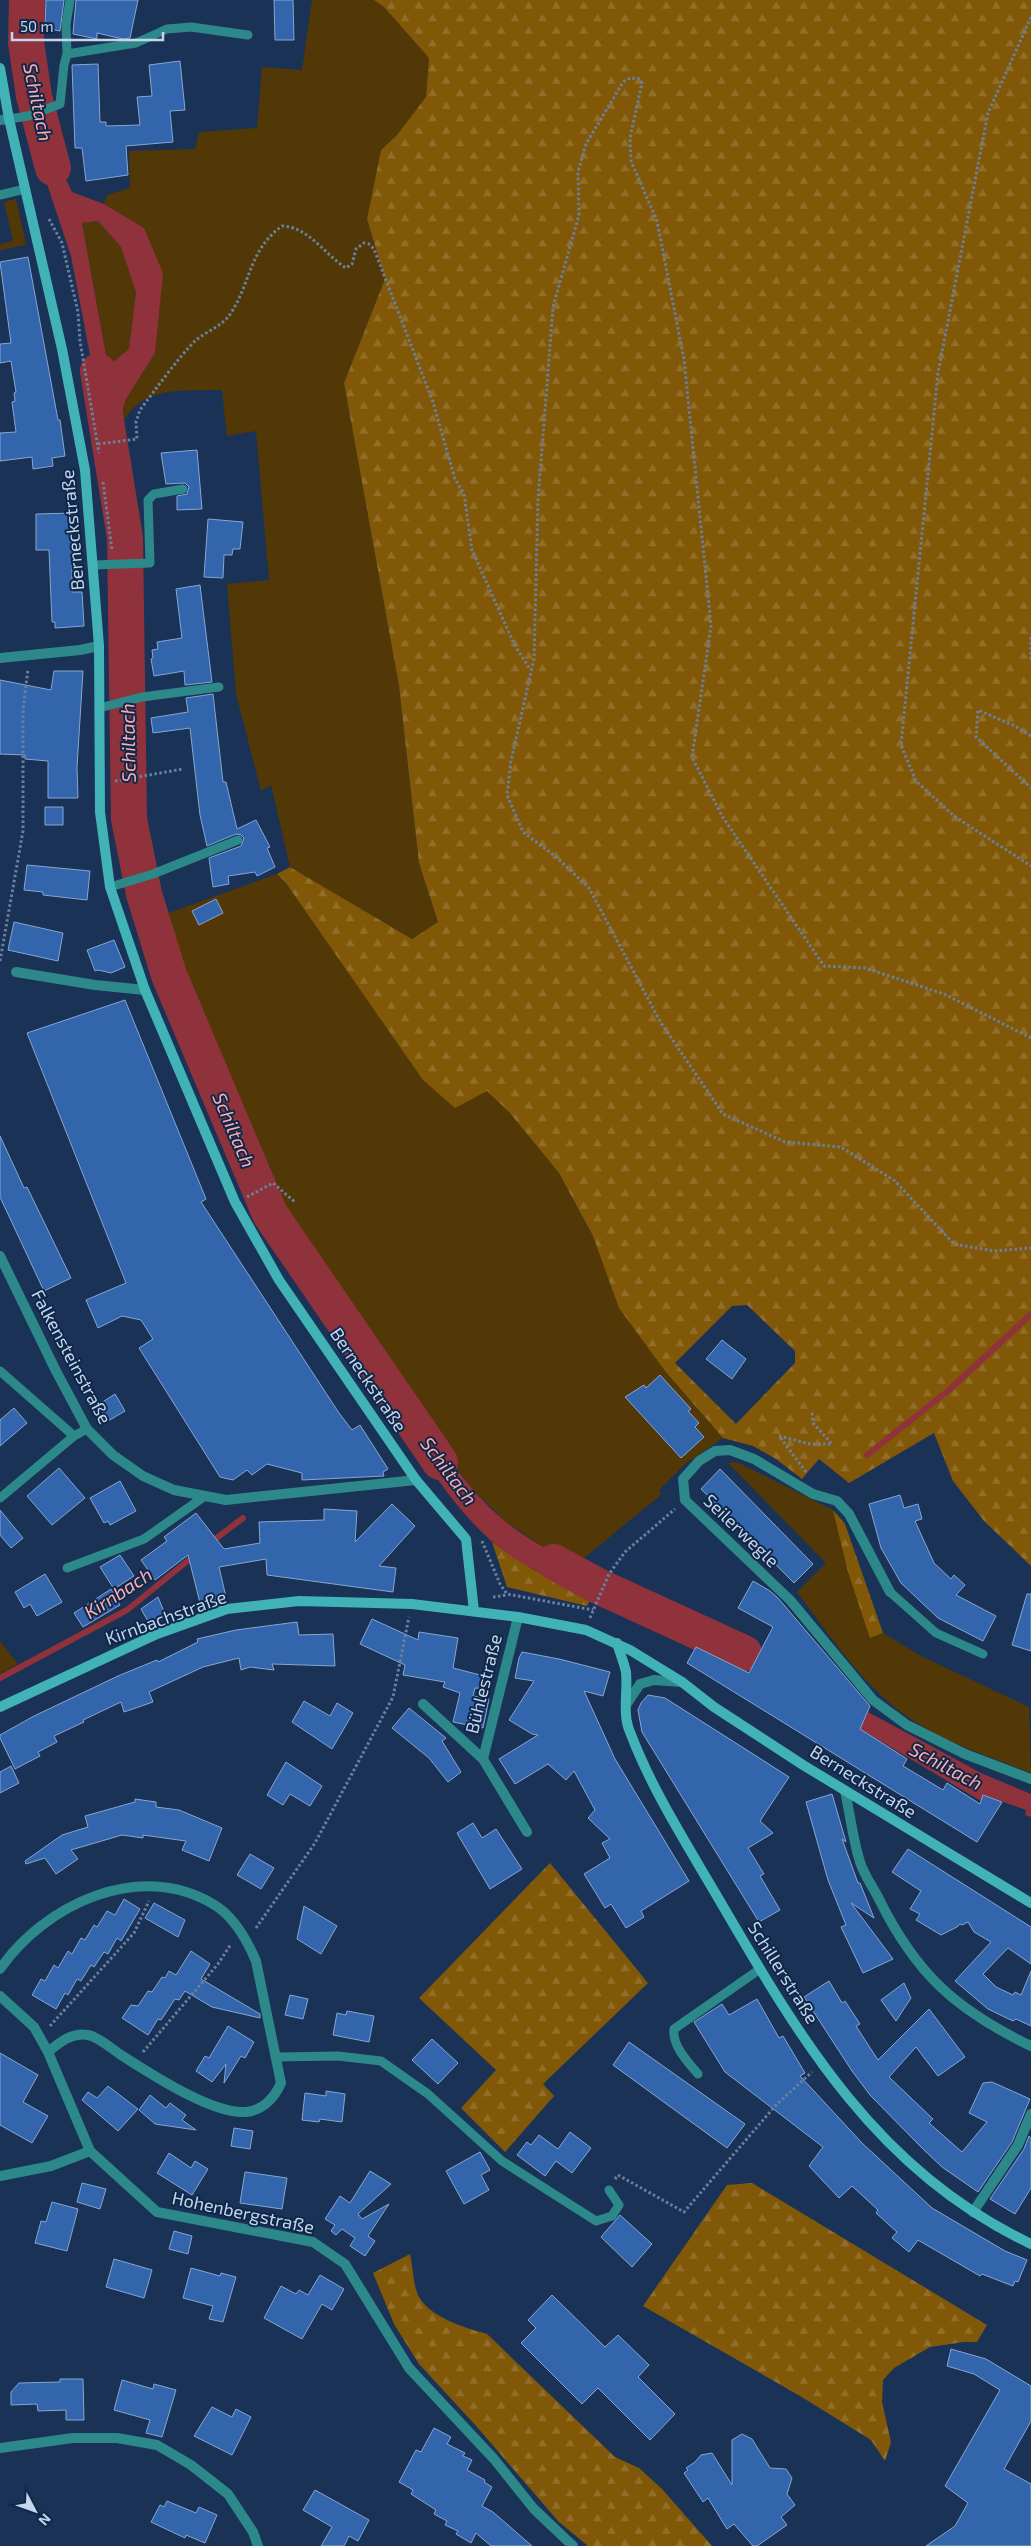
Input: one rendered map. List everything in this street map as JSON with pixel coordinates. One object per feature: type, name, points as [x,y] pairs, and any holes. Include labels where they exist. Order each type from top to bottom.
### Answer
[{"type":"main road","name":"Berneckstraße","points":[[0,68],[4,120],[25,189],[62,349],[85,470],[99,646],[100,812],[110,887],[144,990],[235,1202],[279,1280],[416,1480],[466,1539],[474,1611],[586,1630],[617,1643],[682,1682],[714,1707],[845,1791],[1031,1903]]},
{"type":"main road","name":"Kirnbachstraße","points":[[0,1708],[157,1634],[227,1609],[299,1600],[412,1604],[474,1611]]},
{"type":"main road","name":"Schillerstraße","points":[[617,1643],[626,1671],[628,1730],[650,1780],[760,1969],[822,2063],[842,2092],[878,2133],[919,2172],[992,2225],[1031,2244]]},
{"type":"street","points":[[0,658],[80,650],[99,646]]},
{"type":"street","points":[[16,972],[95,985],[144,990]]},
{"type":"street","name":"Falkensteinstraße","points":[[0,1256],[56,1372],[87,1429],[113,1455],[143,1476],[174,1490],[226,1500],[416,1480]]},
{"type":"street","name":"Seilerwegle","points":[[890,1592],[844,1506],[837,1501],[813,1494],[754,1459],[730,1450],[715,1451],[699,1461],[683,1479],[685,1500],[790,1600],[873,1700],[907,1725],[966,1754],[1031,1779]]},
{"type":"street","name":"Bühlestraße","points":[[483,1759],[518,1617]]},
{"type":"street","points":[[626,1705],[640,1684],[654,1680],[682,1682]]},
{"type":"street","name":"Bühlestraße","points":[[423,1704],[483,1759],[527,1832]]},
{"type":"street","points":[[845,1791],[860,1863],[897,1935],[920,1966],[947,1994],[992,2027],[1031,2046]]},
{"type":"street","points":[[0,1969],[33,1933],[64,1909],[121,1888],[149,1886],[178,1889],[214,1904],[240,1929],[256,1961],[282,2082],[275,2097],[263,2106],[246,2112],[218,2108],[152,2075],[90,2035],[73,2035],[48,2052]]},
{"type":"street","name":"Hohenbergstraße","points":[[0,1996],[34,2027],[48,2052],[90,2151],[157,2212],[313,2242],[345,2264],[409,2368],[494,2459],[534,2509],[574,2546]]},
{"type":"street","points":[[973,2212],[1018,2145],[1031,2114]]},
{"type":"street","points":[[0,2176],[51,2166],[90,2151]]},
{"type":"street","points":[[0,2448],[73,2438],[117,2438],[157,2445],[191,2465],[228,2494],[253,2532],[258,2546]]},
{"type":"lane","points":[[4,120],[28,116],[60,104],[67,54],[66,24],[70,0]]},
{"type":"lane","points":[[67,54],[136,43],[168,29],[191,27],[248,35]]},
{"type":"lane","points":[[0,195],[25,189]]},
{"type":"lane","points":[[94,565],[150,563],[148,500],[154,494],[183,489]]},
{"type":"lane","points":[[99,708],[142,698],[219,687]]},
{"type":"lane","points":[[110,887],[153,874],[238,840]]},
{"type":"lane","points":[[0,1371],[74,1436]]},
{"type":"lane","points":[[0,1498],[74,1436],[87,1429]]},
{"type":"lane","points":[[67,1568],[144,1539],[205,1496]]},
{"type":"lane","name":"Seilerwegle","points":[[890,1592],[936,1633],[983,1654]]},
{"type":"lane","points":[[698,2074],[686,2060],[673,2038],[674,2030],[760,1969]]},
{"type":"lane","points":[[278,2057],[338,2056],[381,2061],[428,2094],[502,2161],[596,2221],[612,2216],[618,2205],[609,2190]]},
{"type":"path","points":[[1031,17],[988,114],[938,373],[901,745],[916,781],[954,816],[1031,866]]},
{"type":"path","points":[[1031,1038],[944,994],[866,968],[824,966],[722,816],[692,757],[711,626],[684,359],[657,221],[631,161],[630,138],[642,84],[640,79],[630,78],[623,82],[586,144],[578,172],[578,215],[553,307],[538,500],[534,659],[511,761],[507,795],[522,832],[555,856],[589,888],[661,1023],[723,1114],[785,1142],[841,1147],[895,1181],[954,1244],[994,1251],[1031,1248]]},
{"type":"path","points":[[46,210],[62,243],[78,312],[80,341],[99,444],[99,454]]},
{"type":"path","points":[[99,444],[136,439],[136,422],[140,410],[196,341],[218,327],[231,313],[256,254],[273,232],[282,226],[292,226],[306,234],[346,268],[352,264],[356,250],[364,243],[369,244],[374,249],[433,402],[455,479],[464,494],[472,550],[516,646],[530,670]]},
{"type":"path","points":[[102,474],[113,553],[111,565]]},
{"type":"path","points":[[1031,637],[1031,660]]},
{"type":"path","points":[[0,961],[23,831],[23,710],[30,655]]},
{"type":"path","points":[[1031,736],[1015,726],[978,710],[976,737],[1031,788]]},
{"type":"path","points":[[113,782],[183,768]]},
{"type":"path","points":[[248,1204],[247,1197],[273,1183],[295,1202]]},
{"type":"path","points":[[812,1411],[813,1423],[832,1444],[810,1444],[779,1436],[815,1483],[813,1494]]},
{"type":"path","points":[[598,1600],[609,1574],[625,1552],[685,1500]]},
{"type":"path","points":[[479,1538],[485,1544],[500,1584],[507,1594],[594,1610]]},
{"type":"path","points":[[247,1942],[315,1843],[393,1697],[412,1604]]},
{"type":"path","points":[[54,2022],[134,1933],[150,1903],[149,1886]]},
{"type":"path","points":[[131,2061],[142,2053],[218,1964],[240,1929]]},
{"type":"path","points":[[609,2190],[618,2175],[684,2212],[776,2106],[822,2063]]},
{"type":"shaded area","points":[[312,0],[374,0],[384,7],[429,58],[426,97],[397,135],[381,150],[367,219],[385,279],[344,383],[399,686],[419,863],[438,922],[412,939],[290,867],[271,785],[261,791],[236,694],[227,584],[269,580],[256,431],[227,436],[222,390],[181,391],[155,395],[133,408],[125,419],[120,419],[126,399],[155,353],[144,228],[104,204],[107,195],[130,188],[129,151],[195,149],[199,132],[257,128],[262,67],[302,70]]},
{"type":"shaded area","points":[[16,199],[26,245],[0,250],[0,244],[13,241],[4,202]]},
{"type":"shaded area","points":[[98,221],[121,247],[136,292],[129,349],[108,366],[82,223]]},
{"type":"shaded area","points":[[277,874],[509,1112],[559,1173],[665,1371],[723,1438],[684,1465],[659,1490],[662,1494],[577,1564],[543,1547],[505,1521],[473,1490],[420,1417],[285,1220],[163,915]]},
{"type":"shaded area","points":[[737,1462],[833,1510],[870,1638],[883,1633],[923,1657],[1029,1707],[1031,1773],[970,1750],[926,1729],[895,1707],[863,1677],[797,1592],[826,1563],[728,1463]]},
{"type":"shaded area","points":[[0,1641],[18,1664],[0,1674]]},
{"type":"green space","points":[[374,0],[1031,0],[1031,1566],[984,1521],[953,1481],[934,1433],[849,1483],[819,1459],[802,1479],[776,1459],[753,1446],[723,1438],[665,1371],[619,1308],[593,1236],[559,1173],[509,1112],[487,1091],[455,1108],[423,1080],[286,883],[277,874],[290,867],[412,939],[438,922],[419,863],[399,686],[344,383],[385,279],[367,219],[381,150],[397,135],[426,97],[429,58],[384,7]],"holes":[[[747,1305],[795,1351],[795,1363],[736,1424],[675,1363],[732,1306]]]},
{"type":"green space","points":[[833,1510],[845,1524],[883,1633],[870,1638],[848,1572]]},
{"type":"green space","points":[[492,1542],[532,1569],[592,1597],[587,1606],[507,1587]]},
{"type":"green space","points":[[550,1863],[648,1983],[543,2084],[554,2096],[505,2152],[461,2108],[496,2070],[419,1998]]},
{"type":"green space","points":[[752,2183],[987,2325],[977,2342],[930,2347],[894,2368],[883,2380],[882,2402],[891,2442],[885,2461],[871,2440],[800,2396],[643,2306],[727,2185]]},
{"type":"green space","points":[[410,2254],[415,2287],[419,2297],[432,2311],[469,2329],[487,2334],[615,2457],[639,2468],[662,2489],[712,2546],[588,2546],[559,2522],[477,2427],[419,2364],[394,2324],[373,2273]]},
{"type":"water","points":[[56,114],[66,166],[63,173],[72,192],[104,204],[144,228],[163,273],[155,353],[126,399],[120,419],[99,422],[90,355],[71,256],[33,142],[40,124]],"holes":[[[98,221],[121,247],[136,292],[129,349],[108,366],[82,223]]]},
{"type":"water","points":[[420,1417],[459,1472],[492,1510],[516,1530],[539,1545],[602,1576],[592,1597],[523,1564],[497,1545],[466,1516],[403,1429]]},
{"type":"water","points":[[614,1579],[749,1643],[739,1662],[604,1601]]},
{"type":"water","points":[[868,1712],[981,1773],[1031,1794],[1031,1817],[1025,1815],[1026,1810],[984,1795],[981,1801],[860,1729]]},
{"type":"building","points":[[46,0],[64,0],[60,31],[45,28]]},
{"type":"building","points":[[76,0],[138,0],[130,38],[123,39],[97,33],[97,39],[73,34]]},
{"type":"building","points":[[274,0],[293,0],[294,40],[275,40]]},
{"type":"building","points":[[180,61],[185,110],[170,111],[173,142],[126,146],[128,175],[86,181],[82,148],[75,148],[72,65],[98,64],[100,122],[106,122],[106,126],[140,125],[137,97],[152,96],[149,65]]},
{"type":"building","points":[[28,257],[58,420],[60,420],[65,456],[52,458],[53,466],[33,469],[32,457],[0,461],[0,433],[16,432],[12,402],[15,401],[14,393],[16,392],[11,361],[0,363],[0,344],[11,343],[0,262]]},
{"type":"building","points":[[197,450],[202,509],[177,510],[177,496],[187,494],[189,487],[185,483],[166,484],[161,453]]},
{"type":"building","points":[[72,513],[72,592],[82,592],[84,626],[55,628],[55,622],[52,622],[49,550],[36,550],[36,514]]},
{"type":"building","points":[[208,519],[243,522],[240,549],[233,549],[232,555],[224,555],[223,578],[204,577]]},
{"type":"building","points":[[200,585],[212,682],[185,685],[184,671],[154,676],[151,659],[153,658],[152,650],[158,649],[157,642],[182,638],[176,589]]},
{"type":"building","points":[[54,671],[83,671],[77,767],[78,798],[48,798],[48,761],[25,759],[25,755],[0,754],[0,680],[51,690]]},
{"type":"building","points":[[213,694],[223,782],[226,782],[237,829],[256,820],[270,847],[267,848],[275,867],[257,876],[255,872],[228,876],[229,884],[213,887],[209,858],[241,846],[244,838],[236,834],[207,846],[200,815],[190,728],[153,733],[151,718],[188,712],[186,698]]},
{"type":"building","points":[[45,807],[63,807],[63,825],[45,825]]},
{"type":"building","points":[[27,865],[90,871],[87,900],[43,895],[43,892],[24,890]]},
{"type":"building","points":[[216,899],[223,913],[199,925],[192,911]]},
{"type":"building","points":[[14,922],[63,933],[58,961],[8,950]]},
{"type":"building","points":[[114,940],[125,967],[111,973],[95,971],[87,950]]},
{"type":"building","points":[[125,1000],[206,1199],[201,1202],[339,1413],[352,1430],[360,1425],[388,1469],[383,1472],[384,1476],[302,1480],[302,1473],[267,1464],[252,1475],[247,1470],[233,1480],[220,1477],[139,1348],[153,1339],[141,1320],[122,1316],[98,1328],[86,1300],[126,1283],[27,1033]]},
{"type":"building","points":[[0,1136],[24,1188],[27,1187],[71,1278],[44,1291],[0,1197]]},
{"type":"building","points":[[722,1340],[746,1359],[732,1379],[706,1359]]},
{"type":"building","points":[[660,1375],[691,1409],[688,1411],[699,1423],[695,1427],[704,1437],[681,1458],[625,1397],[644,1385],[646,1388]]},
{"type":"building","points":[[115,1394],[125,1411],[108,1421],[98,1405]]},
{"type":"building","points":[[14,1408],[27,1423],[0,1446],[0,1420]]},
{"type":"building","points":[[59,1468],[85,1498],[52,1525],[27,1496]]},
{"type":"building","points":[[720,1469],[813,1564],[794,1583],[701,1489]]},
{"type":"building","points":[[120,1481],[136,1511],[110,1525],[108,1521],[104,1523],[90,1498]]},
{"type":"building","points":[[900,1495],[904,1508],[918,1504],[922,1519],[915,1521],[934,1563],[951,1579],[954,1575],[965,1585],[956,1595],[996,1616],[983,1641],[938,1618],[901,1583],[881,1548],[869,1504]]},
{"type":"building","points":[[392,1504],[415,1526],[379,1566],[396,1568],[393,1592],[267,1575],[266,1559],[219,1567],[226,1597],[200,1603],[188,1555],[155,1580],[141,1560],[167,1541],[164,1537],[196,1513],[224,1549],[260,1543],[259,1522],[324,1520],[324,1509],[357,1511],[355,1542]]},
{"type":"building","points":[[0,1510],[23,1538],[11,1548],[0,1535]]},
{"type":"building","points":[[120,1555],[134,1576],[114,1589],[100,1567]]},
{"type":"building","points":[[45,1574],[62,1602],[37,1616],[30,1604],[24,1608],[15,1592]]},
{"type":"building","points":[[753,1581],[778,1598],[870,1706],[860,1729],[907,1759],[903,1766],[943,1790],[947,1783],[980,1804],[983,1795],[1002,1802],[977,1842],[687,1663],[696,1647],[749,1673],[773,1627],[738,1608]]},
{"type":"building","points":[[111,1589],[120,1605],[83,1627],[74,1613]]},
{"type":"building","points":[[1027,1594],[1031,1594],[1031,1651],[1012,1645]]},
{"type":"building","points":[[158,1597],[165,1614],[149,1623],[141,1609]]},
{"type":"building","points":[[372,1619],[418,1640],[419,1632],[458,1638],[453,1668],[488,1677],[485,1689],[475,1688],[473,1696],[489,1699],[483,1728],[453,1722],[460,1693],[443,1687],[445,1682],[403,1675],[405,1665],[360,1644]]},
{"type":"building","points":[[297,1622],[299,1635],[333,1634],[335,1666],[272,1664],[274,1670],[250,1667],[241,1670],[239,1658],[203,1667],[149,1692],[153,1702],[124,1712],[121,1702],[83,1720],[84,1722],[54,1736],[57,1742],[38,1752],[40,1756],[15,1769],[0,1738],[0,1735],[34,1716],[118,1676],[157,1660],[158,1662],[198,1642],[197,1639],[236,1630]]},
{"type":"building","points":[[522,1652],[610,1672],[603,1696],[584,1691],[615,1759],[689,1881],[641,1911],[644,1917],[626,1928],[611,1904],[605,1908],[584,1874],[610,1858],[602,1843],[610,1839],[588,1818],[595,1810],[574,1771],[566,1780],[548,1764],[515,1784],[499,1759],[538,1735],[532,1734],[509,1720],[534,1681],[515,1678]]},
{"type":"building","points":[[648,1695],[665,1698],[789,1777],[760,1821],[773,1833],[748,1848],[764,1874],[760,1876],[780,1910],[759,1922],[642,1732],[638,1710]]},
{"type":"building","points":[[304,1701],[330,1716],[337,1703],[353,1713],[332,1749],[292,1722]]},
{"type":"building","points":[[409,1708],[446,1738],[442,1741],[461,1772],[448,1782],[429,1758],[392,1728]]},
{"type":"building","points":[[286,1762],[322,1786],[310,1806],[290,1794],[283,1805],[267,1795]]},
{"type":"building","points":[[11,1766],[19,1783],[0,1793],[0,1772]]},
{"type":"building","points":[[832,1794],[846,1842],[842,1839],[858,1883],[860,1883],[874,1918],[851,1903],[893,1959],[863,1973],[841,1927],[846,1925],[828,1880],[806,1802]]},
{"type":"building","points":[[135,1799],[156,1802],[156,1807],[179,1810],[222,1828],[209,1861],[182,1850],[186,1841],[143,1835],[143,1838],[122,1835],[71,1850],[78,1859],[56,1874],[45,1858],[26,1864],[25,1861],[62,1835],[88,1827],[85,1816],[135,1802]]},
{"type":"building","points":[[473,1823],[482,1838],[496,1829],[522,1869],[490,1889],[457,1833]]},
{"type":"building","points":[[908,1849],[1031,1927],[1031,1964],[1008,1948],[983,1974],[996,1987],[1013,1995],[1015,1992],[1021,1995],[1031,1971],[1031,2026],[1016,2019],[1013,2021],[988,2009],[955,1981],[991,1942],[974,1932],[968,1922],[960,1924],[941,1935],[916,1920],[920,1914],[910,1909],[921,1891],[892,1872]]},
{"type":"building","points":[[250,1854],[274,1868],[261,1889],[237,1875]]},
{"type":"building","points":[[124,1899],[140,1909],[121,1941],[117,1938],[108,1954],[104,1952],[94,1967],[91,1965],[81,1981],[77,1979],[68,1995],[65,1993],[56,2009],[32,1995],[41,1979],[45,1981],[54,1965],[58,1968],[68,1951],[72,1954],[81,1938],[85,1940],[94,1925],[97,1927],[107,1911],[115,1915]]},
{"type":"building","points":[[154,1903],[185,1920],[178,1937],[145,1918]]},
{"type":"building","points":[[304,1906],[337,1926],[321,1954],[297,1939]]},
{"type":"building","points":[[191,1951],[210,1964],[201,1979],[260,2014],[260,2018],[212,2007],[185,1991],[179,2000],[175,1999],[161,2020],[158,2019],[148,2035],[122,2018],[131,2005],[138,2006],[148,1991],[152,1992],[162,1977],[165,1978],[169,1971],[176,1975]]},
{"type":"building","points":[[829,1981],[842,2003],[845,2001],[860,2024],[856,2026],[878,2060],[929,2009],[965,2057],[938,2076],[916,2047],[889,2077],[933,2119],[929,2123],[962,2152],[987,2122],[969,2113],[983,2083],[992,2082],[1030,2099],[1012,2142],[978,2192],[942,2167],[922,2148],[870,2095],[852,2071],[804,1997]]},
{"type":"building","points":[[904,1983],[911,1998],[896,2021],[881,2000]]},
{"type":"building","points":[[290,1995],[308,1999],[303,2019],[285,2015]]},
{"type":"building","points":[[757,1999],[779,2038],[783,2036],[805,2073],[800,2076],[862,2143],[932,2208],[1005,2251],[1027,2260],[1018,2282],[1015,2281],[1013,2286],[982,2274],[980,2276],[918,2240],[909,2252],[892,2238],[897,2232],[876,2213],[878,2210],[852,2186],[839,2198],[809,2166],[823,2147],[725,2072],[694,2022],[722,2004],[729,2015]]},
{"type":"building","points":[[347,2011],[374,2016],[369,2042],[333,2035],[337,2013],[346,2015]]},
{"type":"building","points":[[228,2026],[254,2042],[245,2058],[241,2056],[224,2083],[226,2064],[212,2082],[196,2071],[205,2056],[209,2058]]},
{"type":"building","points":[[432,2039],[458,2063],[438,2084],[412,2060]]},
{"type":"building","points":[[629,2042],[745,2124],[727,2148],[613,2065]]},
{"type":"building","points":[[0,2053],[38,2075],[23,2102],[48,2116],[32,2143],[0,2125]]},
{"type":"building","points":[[108,2086],[138,2109],[118,2131],[82,2100],[88,2092],[97,2098]]},
{"type":"building","points":[[326,2091],[345,2094],[342,2122],[320,2119],[319,2122],[302,2120],[305,2093],[326,2096]]},
{"type":"building","points":[[150,2095],[166,2108],[170,2103],[186,2115],[182,2120],[196,2130],[155,2124],[139,2110]]},
{"type":"building","points":[[234,2128],[253,2131],[250,2149],[231,2146]]},
{"type":"building","points":[[570,2132],[591,2148],[572,2173],[556,2161],[545,2176],[517,2155],[527,2142],[531,2145],[539,2135],[558,2149]]},
{"type":"building","points":[[1029,2136],[1031,2138],[1031,2188],[1015,2214],[990,2199],[1024,2149]]},
{"type":"building","points":[[480,2152],[490,2170],[481,2175],[489,2190],[464,2204],[446,2171]]},
{"type":"building","points":[[169,2153],[191,2168],[195,2161],[208,2169],[192,2195],[157,2173]]},
{"type":"building","points":[[370,2171],[391,2184],[358,2214],[362,2219],[389,2204],[368,2236],[375,2241],[365,2256],[350,2246],[355,2238],[342,2229],[336,2235],[331,2231],[335,2225],[325,2219],[340,2196],[350,2203]]},
{"type":"building","points":[[245,2172],[287,2178],[282,2209],[240,2203]]},
{"type":"building","points":[[82,2183],[106,2189],[100,2209],[77,2202]]},
{"type":"building","points":[[52,2202],[78,2209],[67,2251],[35,2243],[41,2221],[46,2222]]},
{"type":"building","points":[[620,2215],[652,2244],[632,2267],[601,2237]]},
{"type":"building","points":[[174,2231],[192,2236],[188,2254],[169,2249]]},
{"type":"building","points":[[114,2259],[152,2270],[144,2298],[106,2287]]},
{"type":"building","points":[[191,2268],[220,2276],[221,2273],[236,2277],[223,2322],[209,2319],[213,2306],[183,2298]]},
{"type":"building","points":[[320,2275],[344,2289],[332,2310],[322,2304],[302,2339],[264,2318],[281,2286],[296,2294],[299,2290],[308,2295]]},
{"type":"building","points":[[552,2295],[605,2347],[618,2335],[649,2365],[638,2377],[675,2414],[650,2440],[598,2388],[582,2404],[521,2343],[536,2328],[528,2320]]},
{"type":"building","points":[[951,2349],[986,2359],[1031,2386],[1031,2421],[1004,2469],[1031,2484],[1031,2546],[926,2546],[955,2526],[968,2503],[945,2486],[1000,2390],[974,2374],[947,2366]]},
{"type":"building","points":[[60,2379],[83,2379],[84,2420],[66,2420],[66,2410],[38,2411],[37,2404],[11,2405],[11,2392],[19,2383],[60,2382]]},
{"type":"building","points":[[122,2380],[153,2389],[154,2384],[176,2390],[162,2437],[146,2433],[150,2420],[114,2410]]},
{"type":"building","points":[[212,2407],[232,2417],[236,2409],[251,2417],[232,2455],[194,2436]]},
{"type":"building","points":[[434,2428],[451,2437],[447,2444],[465,2453],[463,2456],[472,2460],[467,2470],[485,2480],[484,2482],[492,2487],[482,2506],[493,2512],[532,2546],[491,2546],[476,2533],[471,2543],[456,2534],[458,2531],[445,2525],[447,2521],[434,2514],[436,2510],[411,2494],[413,2490],[399,2482],[416,2450],[421,2452]]},
{"type":"building","points":[[742,2434],[752,2439],[770,2468],[786,2469],[792,2478],[787,2494],[795,2505],[781,2517],[787,2525],[757,2546],[753,2546],[734,2524],[727,2529],[708,2498],[703,2502],[684,2473],[688,2470],[686,2468],[701,2455],[712,2453],[732,2485],[732,2440]]},
{"type":"building","points":[[315,2490],[369,2520],[358,2541],[349,2536],[344,2546],[321,2546],[332,2527],[303,2510]]},
{"type":"building","points":[[167,2501],[196,2513],[199,2507],[217,2515],[205,2543],[186,2535],[185,2538],[151,2522],[160,2505],[164,2507]]},
{"type":"waterway","name":"Schiltach","points":[[27,0],[26,42],[34,96],[53,168]]},
{"type":"waterway","name":"Schiltach","points":[[98,371],[125,538],[129,819],[144,894],[169,975],[270,1214],[440,1462]]},
{"type":"waterway","points":[[867,1455],[949,1390],[1031,1314]]},
{"type":"waterway","name":"Kirnbach","points":[[210,1543],[243,1518]]},
{"type":"waterway","name":"Kirnbach","points":[[0,1678],[127,1610],[195,1555]]},
{"type":"waterway","name":"Schiltach","points":[[554,1562],[598,1586],[744,1653]]}]
